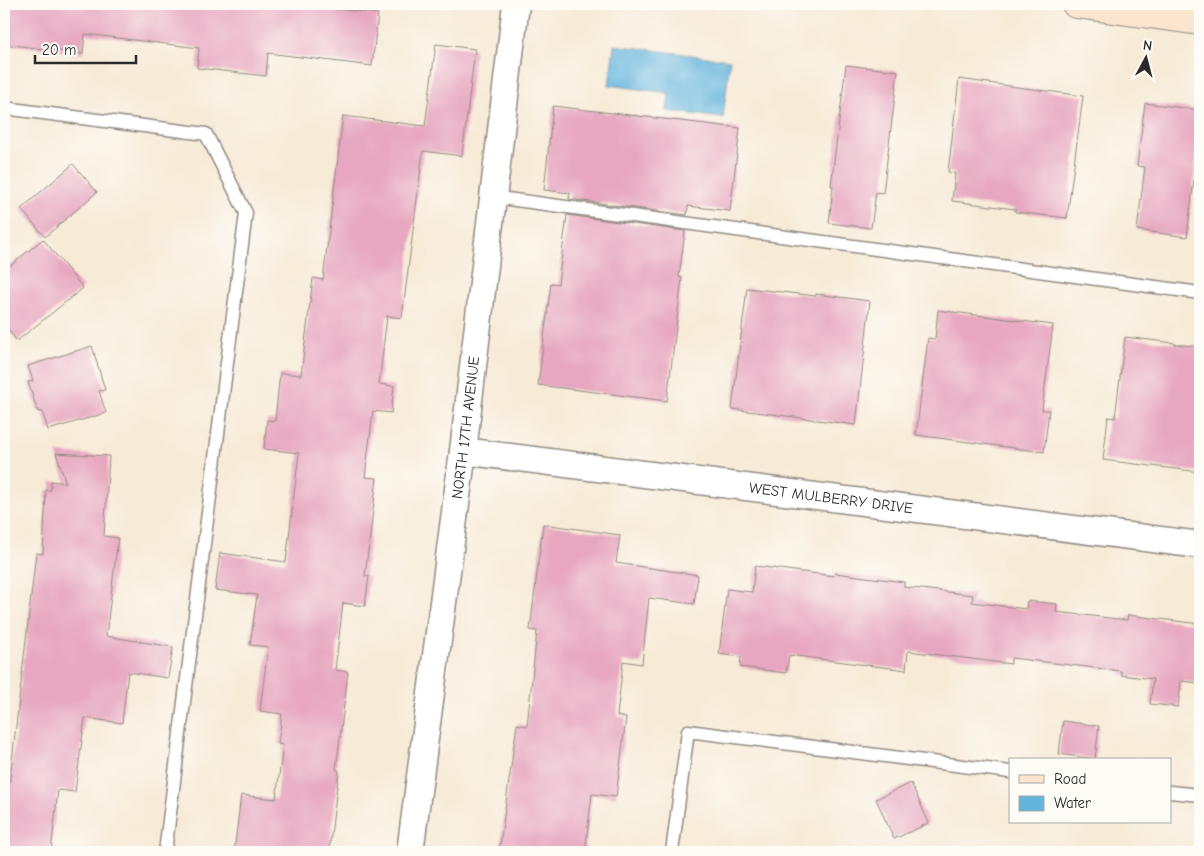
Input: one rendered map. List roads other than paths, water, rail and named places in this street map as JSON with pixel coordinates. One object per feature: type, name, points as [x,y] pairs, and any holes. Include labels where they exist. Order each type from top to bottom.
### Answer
[{"type":"street","name":"NORTH 17TH AVENUE","points":[[410,852],[463,451],[516,4]]},
{"type":"street","points":[[1076,4],[1200,21]]},
{"type":"street","name":"WEST MULBERRY DRIVE","points":[[463,451],[1200,545]]},
{"type":"lane","points":[[4,108],[206,134],[246,213],[165,852]]},
{"type":"lane","points":[[493,197],[1200,293]]},
{"type":"lane","points":[[672,852],[688,731],[1009,772]]},
{"type":"lane","points":[[1172,792],[1200,795]]},
{"type":"water","points":[[614,45],[730,60],[723,118],[667,111],[669,93],[609,85]]}]
